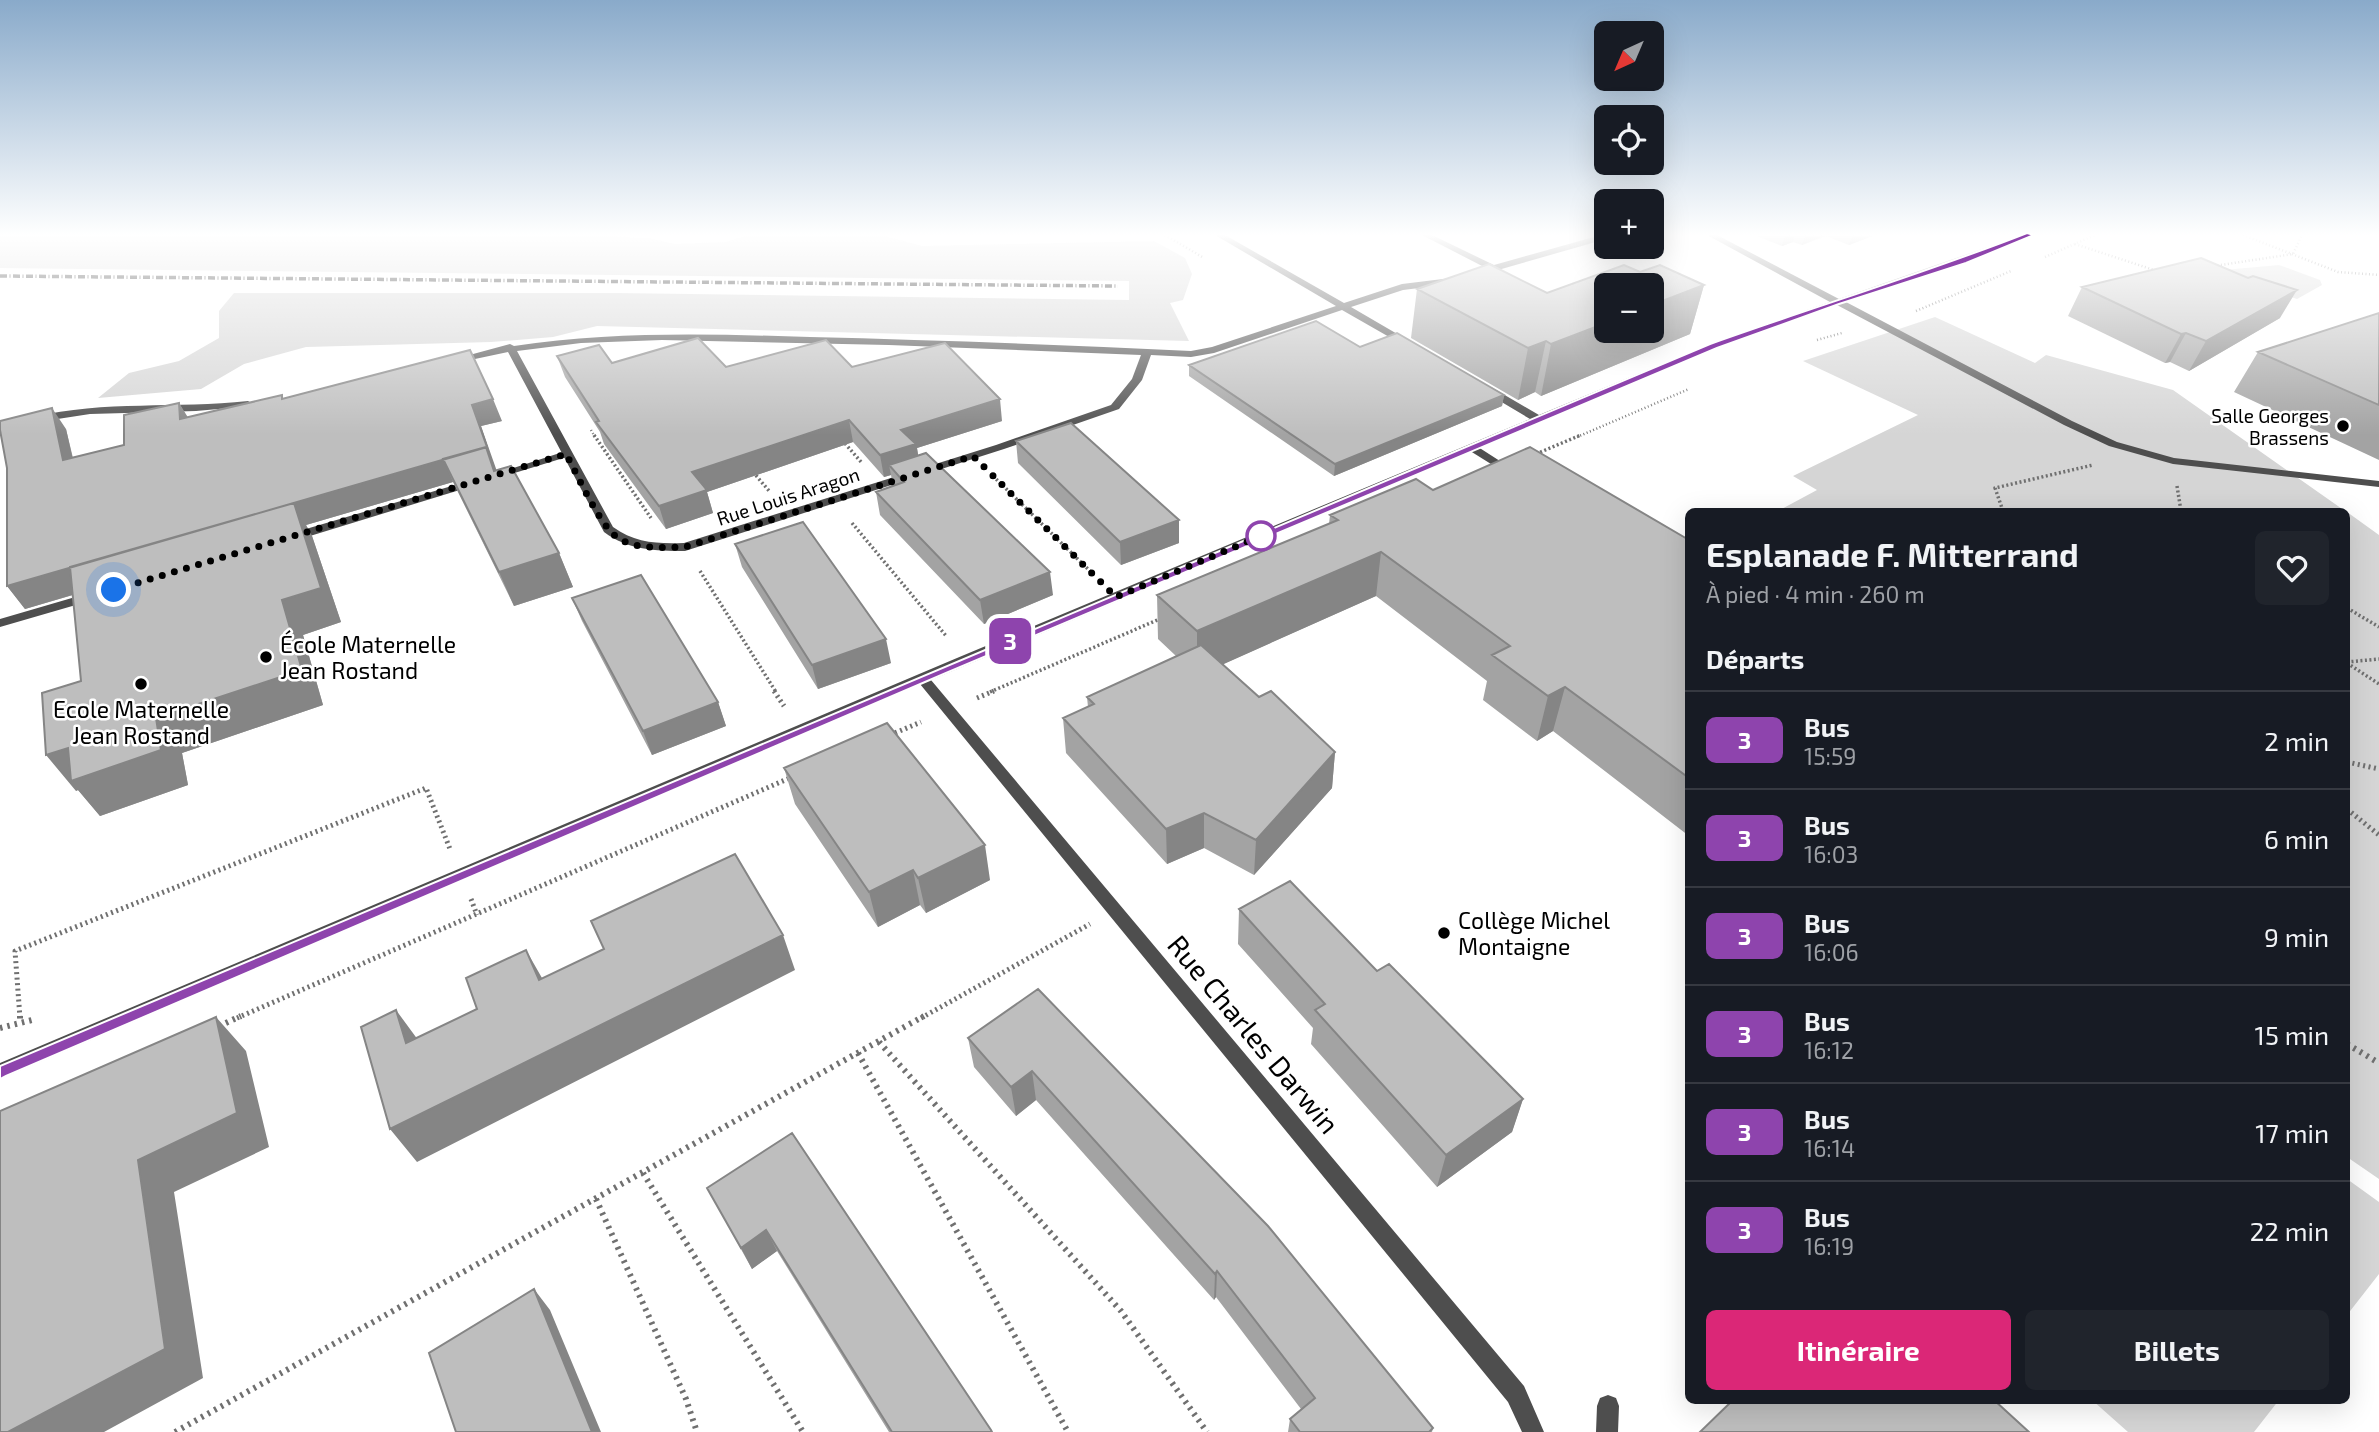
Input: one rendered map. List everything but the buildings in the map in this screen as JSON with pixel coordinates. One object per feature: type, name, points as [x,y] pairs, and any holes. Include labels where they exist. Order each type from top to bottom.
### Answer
[{"type":"street","points":[[1335,302],[1415,348]]},
{"type":"street","points":[[443,363],[510,347],[624,336],[916,342],[1191,354],[1214,350],[1359,302]]},
{"type":"street","points":[[0,1071],[1471,447],[1713,346],[1836,302],[2113,444],[2173,461],[2379,484]]},
{"type":"street","name":"Rue Louis Aragon","points":[[510,347],[608,529],[621,540],[646,547],[685,547],[973,456],[1115,407],[1137,380],[1147,352]]},
{"type":"street","points":[[1475,382],[1540,420]]},
{"type":"street","points":[[27,422],[67,412],[204,408],[262,402]]},
{"type":"street","points":[[1471,447],[1521,478]]},
{"type":"street","points":[[275,542],[566,454]]},
{"type":"street","points":[[0,623],[101,594]]},
{"type":"street","name":"Rue Charles Darwin","points":[[922,678],[1516,1394],[1533,1432]]},
{"type":"street","points":[[1607,1432],[1608,1406]]},
{"type":"path","points":[[1910,313],[1937,302]]},
{"type":"path","points":[[590,430],[672,547]]},
{"type":"path","points":[[835,432],[881,485]]},
{"type":"path","points":[[2002,508],[1995,488],[2141,452]]},
{"type":"path","points":[[1504,468],[1535,455]]},
{"type":"path","points":[[973,456],[1116,597]]},
{"type":"path","points":[[753,472],[789,514]]},
{"type":"path","points":[[832,500],[950,640],[962,661]]},
{"type":"path","points":[[685,547],[799,731]]},
{"type":"path","points":[[2350,610],[2379,627]]},
{"type":"path","points":[[887,737],[1169,615]]},
{"type":"path","points":[[2350,663],[2379,659]]},
{"type":"path","points":[[2350,665],[2379,684]]},
{"type":"path","points":[[2350,763],[2379,769]]},
{"type":"path","points":[[209,1030],[798,775]]},
{"type":"path","points":[[20,1023],[15,951],[426,788],[477,915]]},
{"type":"path","points":[[2350,811],[2379,835]]},
{"type":"path","points":[[175,1432],[1115,911]]},
{"type":"path","points":[[878,1042],[1121,1311],[1207,1432]]},
{"type":"path","points":[[2350,1046],[2379,1063]]},
{"type":"path","points":[[858,1053],[1069,1432]]},
{"type":"path","points":[[643,1172],[803,1432]]},
{"type":"path","points":[[596,1199],[686,1399],[697,1432]]},
{"type":"shaded area","points":[[227,302],[1175,302],[1170,303],[1189,341],[597,326],[553,337],[491,342],[306,347],[244,364],[201,389],[98,398],[129,373],[179,361],[219,338],[219,311]]},
{"type":"shaded area","points":[[1935,317],[2035,363],[2046,355],[2173,390],[2341,508],[1784,508],[1817,490],[1793,476],[1918,415],[1803,361]]},
{"type":"shaded area","points":[[2350,514],[2379,535],[2379,1179],[2350,1159]]},
{"type":"shaded area","points":[[2350,1181],[2379,1202],[2379,1274],[2350,1311]]},
{"type":"shaded area","points":[[2096,1404],[2276,1404],[2254,1432],[2128,1432]]},
{"type":"bus line","name":"3","points":[[0,1071],[1452,455],[1713,346],[1837,302]]},
{"type":"place","name":"Salle Georges Brassens","points":[[2343,426]]},
{"type":"place","name":"École Maternelle Jean Rostand","points":[[266,657]]},
{"type":"place","name":"Ecole Maternelle Jean Rostand","points":[[141,684]]},
{"type":"place","name":"Collège Michel Montaigne","points":[[1444,933]]},
{"type":"route","points":[[114,590],[566,454],[608,529],[621,540],[646,547],[685,547],[973,456],[1116,597],[1268,533],[1261,536]]}]
